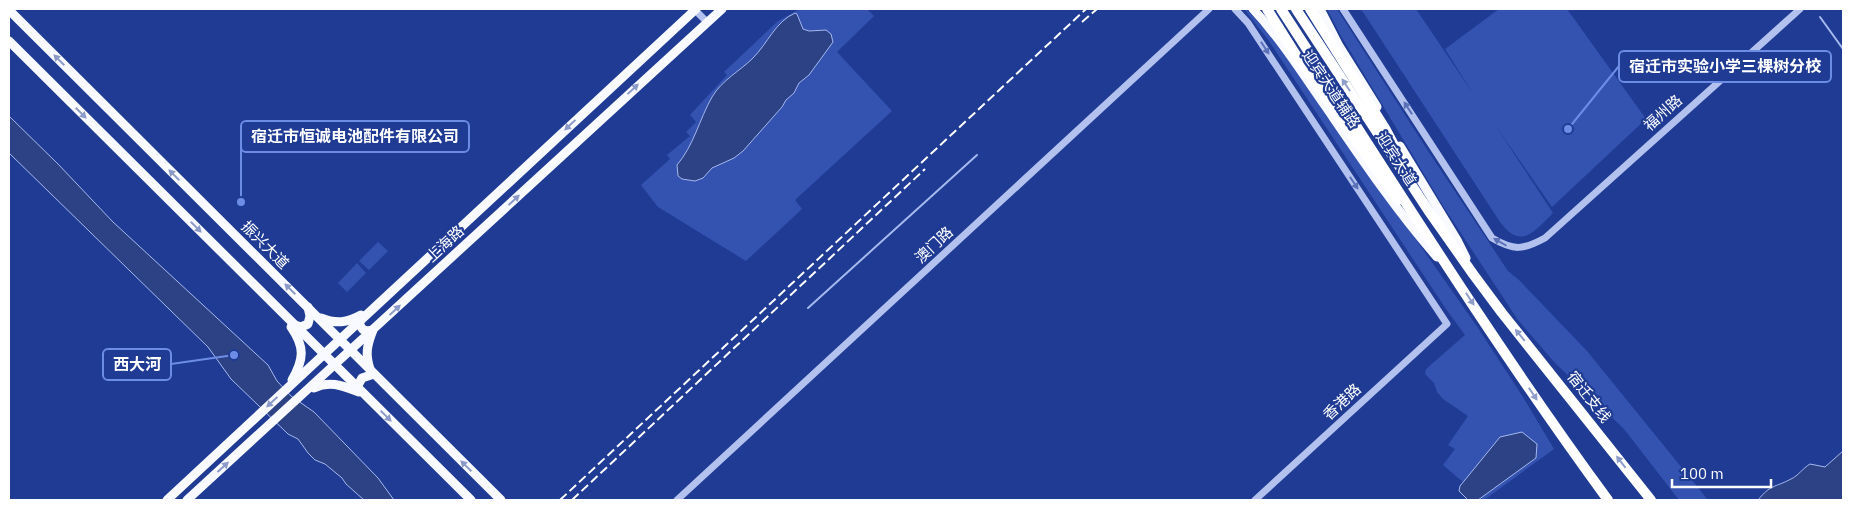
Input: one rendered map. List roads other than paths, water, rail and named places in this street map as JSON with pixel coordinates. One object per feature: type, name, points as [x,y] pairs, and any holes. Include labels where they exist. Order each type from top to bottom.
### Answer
[{"type":"highway","points":[[1268,9],[1296,55],[1373,168],[1458,281]]},
{"type":"highway","name":"迎宾大道","points":[[1282,9],[1486,325],[1560,434],[1608,500]]},
{"type":"highway","name":"迎宾大道","points":[[1296,9],[1428,210],[1502,313]]},
{"type":"highway","points":[[1310,9],[1386,130],[1428,210]]},
{"type":"highway","name":"宿迁支线","points":[[1502,313],[1651,500]]},
{"type":"main road","name":"上海路","points":[[166,500],[695,9]]},
{"type":"main road","name":"上海路","points":[[187,500],[722,9]]},
{"type":"main road","name":"迎宾大道辅路","points":[[1253,9],[1278,36],[1409,224],[1458,281]]},
{"type":"main road","name":"迎宾大道辅路","points":[[1320,9],[1339,46],[1457,240],[1473,274]]},
{"type":"main road","name":"振兴大道","points":[[9,10],[501,500]]},
{"type":"main road","points":[[9,41],[471,500]]},
{"type":"main road","points":[[632,68],[643,67],[647,72],[646,78]]},
{"type":"main road","points":[[276,307],[300,340],[302,348],[299,366],[288,387]]},
{"type":"main road","points":[[295,325],[301,327],[308,324],[310,316],[308,307]]},
{"type":"main road","points":[[317,316],[330,322],[340,323],[351,320],[374,308]]},
{"type":"main road","points":[[359,321],[362,330],[366,332],[373,330]]},
{"type":"main road","points":[[357,387],[362,378],[372,372],[366,352],[373,330]]},
{"type":"main road","points":[[301,375],[308,383],[305,392]]},
{"type":"main road","points":[[305,392],[322,384],[332,383],[364,394]]},
{"type":"street","points":[[695,9],[706,22]]},
{"type":"street","name":"澳门路","points":[[677,500],[1209,9]]},
{"type":"street","name":"香港路","points":[[1236,9],[1248,23],[1447,324],[1255,500]]},
{"type":"street","name":"福州路","points":[[1343,9],[1492,238],[1505,245],[1522,248],[1545,238],[1800,9]]},
{"type":"waterway","points":[[1820,17],[1843,49]]},
{"type":"waterway","points":[[808,308],[977,155]]},
{"type":"railway","points":[[560,500],[1086,9]]},
{"type":"railway","points":[[1082,22],[1097,9]]},
{"type":"railway","points":[[572,500],[925,169]]},
{"type":"place","name":"宿迁市实验小学三棵树分校","points":[[1568,129]]},
{"type":"place","name":"宿迁市恒诚电池配件有限公司","points":[[241,202]]},
{"type":"place","name":"西大河","points":[[234,355]]}]
